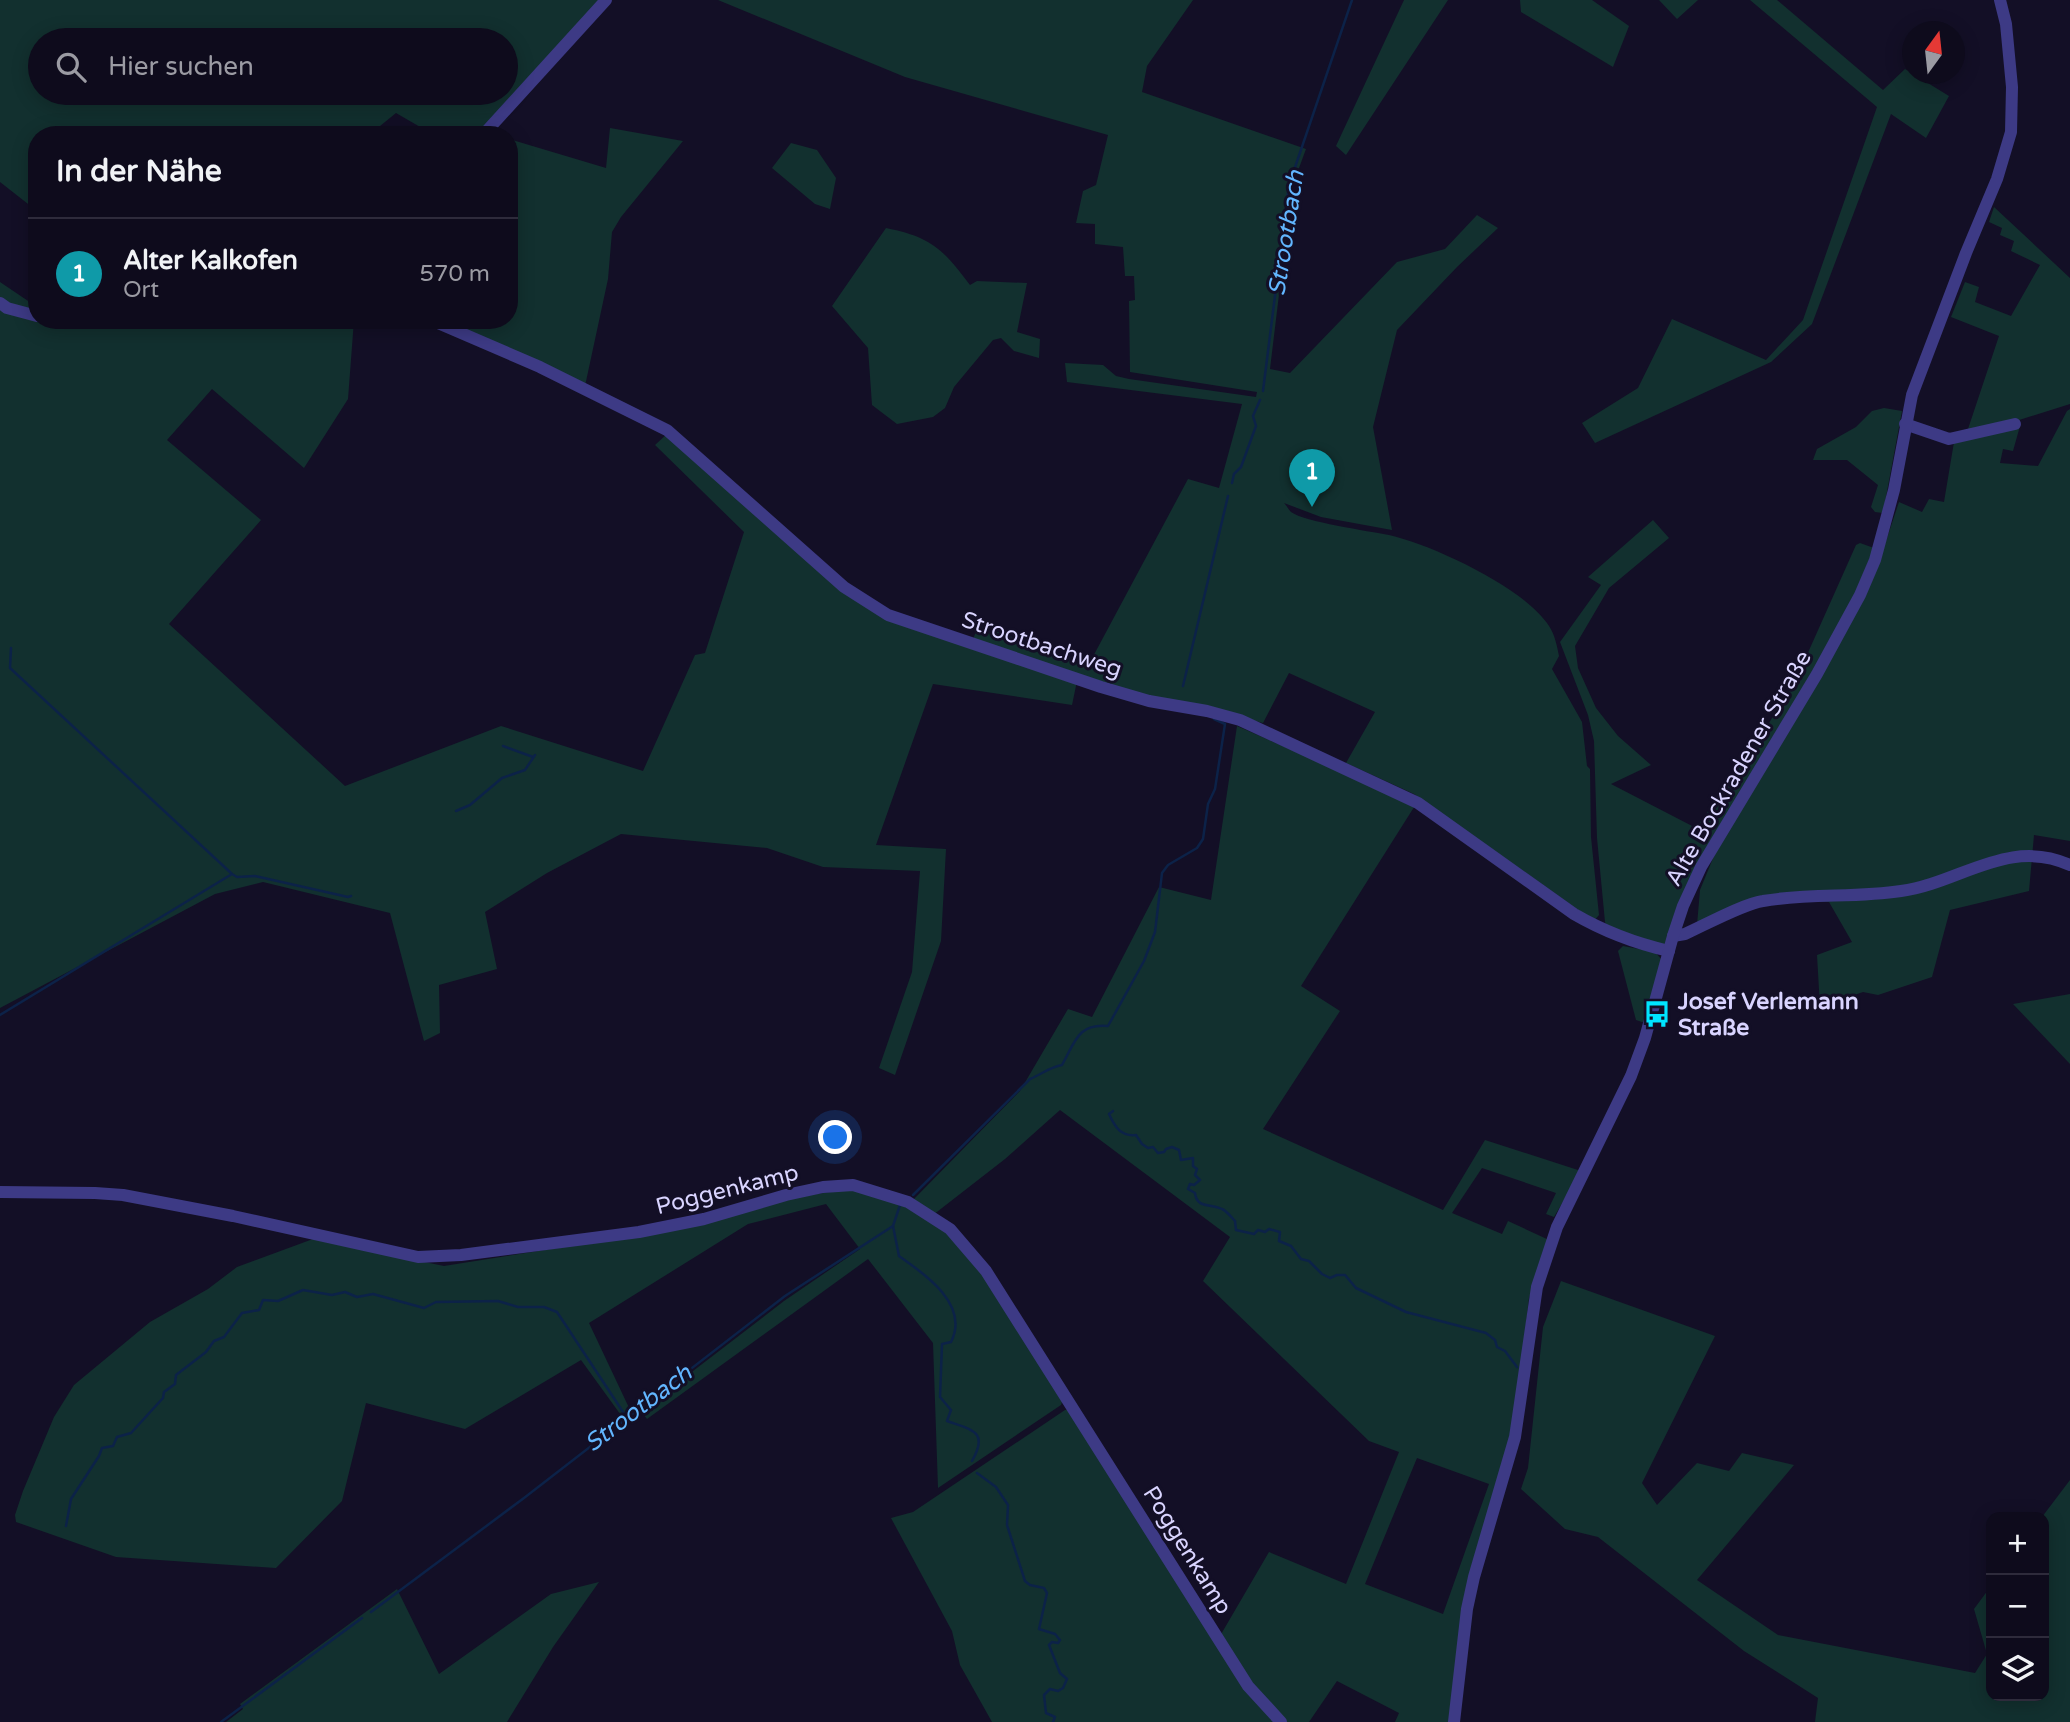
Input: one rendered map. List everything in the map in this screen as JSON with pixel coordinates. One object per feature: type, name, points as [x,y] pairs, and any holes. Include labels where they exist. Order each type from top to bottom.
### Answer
[{"type":"street","points":[[518,97],[606,0]]},
{"type":"street","name":"Alte Bockradener Straße","points":[[1454,1722],[1467,1609],[1515,1437],[1537,1287],[1557,1227],[1631,1076],[1645,1038],[1683,906],[1715,840],[1816,674],[1860,595],[1885,530],[1912,396],[1997,179],[2011,131],[2012,87],[2006,24],[2000,0]]},
{"type":"street","points":[[491,126],[510,105]]},
{"type":"street","points":[[0,303],[7,308],[28,314]]},
{"type":"street","name":"Strootbachweg","points":[[452,329],[540,367],[667,430],[844,587],[888,615],[1101,687],[1149,701],[1240,720],[1418,803],[1574,914],[1601,930],[1637,944],[1669,951]]},
{"type":"street","points":[[1905,424],[1949,439],[2015,424]]},
{"type":"street","points":[[1673,936],[1685,934],[1761,901],[1903,891],[1936,883],[1996,859],[2026,856],[2057,859],[2070,865]]},
{"type":"street","name":"Poggenkamp","points":[[0,1192],[123,1195],[418,1257],[461,1255],[639,1232],[704,1219],[823,1187],[853,1185],[908,1202],[950,1228],[986,1271],[1248,1686],[1281,1722]]},
{"type":"green space","points":[[0,0],[603,0],[518,93],[518,28],[28,28],[28,105],[507,105],[488,126],[418,126],[396,113],[380,126],[28,126],[28,204],[0,182]]},
{"type":"green space","points":[[718,0],[1193,0],[1147,66],[1142,92],[1306,149],[1292,187],[1270,369],[1290,373],[1397,262],[1445,249],[1477,215],[1498,228],[1397,330],[1373,427],[1392,530],[1321,517],[1284,503],[1298,516],[1408,540],[1453,558],[1520,597],[1549,626],[1559,656],[1552,669],[1582,722],[1587,766],[1590,769],[1591,837],[1599,915],[1594,921],[1414,794],[1346,763],[1375,712],[1289,673],[1263,723],[1151,699],[973,640],[978,625],[1089,664],[1188,479],[1219,488],[1242,404],[1067,382],[1065,363],[1103,365],[1116,376],[1129,379],[1256,397],[1257,392],[1130,372],[1129,301],[1135,300],[1134,276],[1125,276],[1123,247],[1095,244],[1095,224],[1076,223],[1083,191],[1096,185],[1108,135],[905,77]]},
{"type":"green space","points":[[1404,0],[1448,0],[1346,155],[1336,146]]},
{"type":"green space","points":[[1520,0],[1592,0],[1629,26],[1613,67],[1521,12]]},
{"type":"green space","points":[[1659,0],[1698,0],[1677,19]]},
{"type":"green space","points":[[1750,0],[1777,0],[1883,90],[1902,72],[1902,84],[1929,84],[1949,96],[1926,138],[1891,114],[1812,324],[1771,362],[1595,443],[1582,423],[1638,388],[1672,319],[1766,360],[1803,320],[1877,107]]},
{"type":"green space","points":[[610,128],[683,141],[621,217],[612,232],[608,279],[585,386],[457,329],[518,329],[518,142],[606,168]]},
{"type":"green space","points":[[791,143],[817,150],[836,178],[830,209],[815,204],[772,168]]},
{"type":"green space","points":[[1994,207],[2070,278],[2070,404],[2013,422],[1967,432],[1999,336],[1951,317],[1965,282],[1979,287],[1975,302],[2011,316],[2040,265],[2011,251],[2014,241],[2000,235],[2002,228],[1989,222]]},
{"type":"green space","points":[[886,228],[925,240],[935,246],[970,285],[977,281],[1027,283],[1017,332],[1040,339],[1039,358],[1014,351],[1001,338],[993,340],[954,387],[945,408],[933,417],[897,424],[872,405],[868,348],[832,306]]},
{"type":"green space","points":[[0,282],[28,301],[28,329],[353,329],[348,399],[304,468],[212,389],[167,440],[261,520],[169,624],[345,786],[501,726],[643,771],[695,655],[705,653],[744,532],[655,445],[668,433],[854,598],[1077,681],[1072,705],[933,684],[876,845],[946,849],[941,941],[895,1075],[879,1068],[912,972],[920,871],[823,867],[767,848],[621,834],[547,873],[485,912],[497,969],[439,985],[440,1033],[424,1041],[390,913],[263,882],[215,894],[0,1008]]},
{"type":"green space","points":[[1884,408],[1902,411],[1883,513],[1875,512],[1871,507],[1878,485],[1847,460],[1813,460],[1817,449],[1856,427],[1872,411]]},
{"type":"green space","points":[[2070,409],[2070,841],[2034,835],[2029,891],[1950,910],[1932,977],[1878,995],[1863,992],[1820,1007],[1817,955],[1852,942],[1829,902],[1761,898],[1697,925],[1700,890],[1718,846],[1879,562],[1899,502],[1922,512],[1929,499],[1944,502],[1954,442],[2020,426],[2013,451],[2003,449],[2000,463],[2038,466]]},
{"type":"green space","points":[[1653,520],[1669,538],[1609,588],[1575,646],[1578,668],[1596,708],[1618,736],[1651,765],[1611,784],[1696,828],[1760,738],[1798,675],[1856,545],[1860,543],[1874,548],[1856,591],[1826,649],[1773,739],[1666,946],[1607,927],[1605,922],[1597,838],[1594,741],[1588,715],[1560,642],[1601,585],[1588,577]]},
{"type":"green space","points":[[1237,726],[1416,804],[1301,986],[1340,1011],[1263,1129],[1443,1210],[1485,1140],[1581,1171],[1554,1217],[1546,1214],[1556,1193],[1482,1168],[1452,1213],[1502,1234],[1508,1221],[1549,1240],[1529,1298],[1513,1436],[1498,1487],[1449,1722],[1395,1722],[1399,1713],[1337,1681],[1309,1722],[1285,1722],[1269,1707],[1220,1636],[1269,1552],[1346,1584],[1399,1452],[1369,1441],[1203,1281],[1230,1237],[1060,1110],[1005,1159],[933,1215],[912,1201],[1020,1091],[1068,1009],[1092,1017],[1159,887],[1211,900]],"holes":[[[1417,1458],[1489,1484],[1443,1614],[1365,1584]]]},
{"type":"green space","points":[[1623,946],[1655,952],[1662,960],[1645,1023],[1636,1020],[1618,951]]},
{"type":"green space","points":[[2070,994],[2070,1064],[2013,1004]]},
{"type":"green space","points":[[851,1189],[907,1205],[949,1231],[984,1274],[1064,1396],[1061,1405],[938,1488],[933,1343],[868,1259],[647,1419],[641,1411],[784,1301],[860,1249],[826,1204],[748,1224],[589,1323],[631,1412],[623,1418],[581,1360],[465,1429],[366,1403],[342,1501],[276,1568],[116,1557],[16,1522],[15,1515],[23,1491],[54,1417],[74,1385],[150,1322],[208,1289],[237,1267],[313,1239],[444,1266],[646,1234],[789,1198]]},
{"type":"green space","points":[[1561,1281],[1715,1336],[1642,1483],[1657,1505],[1697,1463],[1729,1471],[1742,1453],[1794,1465],[1697,1580],[1778,1635],[1975,1673],[1986,1656],[1986,1701],[2049,1701],[2049,1512],[2046,1512],[2070,1480],[2070,1722],[1815,1722],[1818,1698],[1744,1651],[1598,1537],[1565,1529],[1521,1489],[1528,1468],[1543,1327]]},
{"type":"green space","points":[[1065,1410],[1073,1410],[1276,1722],[992,1722],[960,1665],[952,1631],[891,1518],[913,1512]]},
{"type":"green space","points":[[599,1582],[553,1647],[507,1722],[226,1722],[243,1709],[240,1704],[397,1589],[439,1674],[551,1594]]},
{"type":"green space","points":[[1986,1593],[1986,1651],[1974,1609]]},
{"type":"waterway","name":"Strootbach","points":[[1263,391],[1289,185],[1352,0]]},
{"type":"waterway","name":"Strootbach","points":[[1232,483],[1256,426],[1253,416],[1260,400]]},
{"type":"waterway","name":"Strootbach","points":[[1183,686],[1228,496]]},
{"type":"waterway","points":[[11,648],[10,668],[231,873]]},
{"type":"waterway","name":"Strootbach","points":[[913,1195],[1030,1079],[1062,1065],[1074,1042],[1084,1031],[1108,1026],[1144,961],[1155,932],[1162,873],[1168,865],[1197,848],[1203,839],[1208,804],[1215,789],[1225,724],[1214,719]]},
{"type":"waterway","points":[[503,746],[533,757]]},
{"type":"waterway","points":[[456,811],[470,805],[502,778],[525,770],[535,755]]},
{"type":"waterway","points":[[0,1015],[232,874],[237,877],[255,876],[351,896]]},
{"type":"waterway","points":[[1113,1111],[1109,1114],[1119,1130],[1136,1135],[1148,1148],[1153,1147],[1158,1153],[1172,1147],[1179,1150],[1181,1160],[1193,1158],[1193,1166],[1197,1169],[1195,1175],[1200,1180],[1194,1185],[1190,1184],[1188,1189],[1195,1193],[1201,1204],[1226,1211],[1235,1221],[1236,1230],[1254,1234],[1258,1230],[1265,1232],[1269,1229],[1280,1232],[1279,1241],[1291,1246],[1301,1259],[1309,1261],[1322,1274],[1330,1278],[1345,1275],[1356,1288],[1406,1312],[1486,1333],[1517,1367]]},
{"type":"waterway","name":"Strootbach","points":[[371,1612],[524,1498],[785,1296],[893,1226],[900,1205]]},
{"type":"waterway","points":[[893,1226],[899,1256],[932,1281],[950,1303],[955,1315],[951,1342],[942,1344],[940,1397],[951,1410],[947,1421],[970,1430],[978,1438],[977,1451],[972,1461]]},
{"type":"waterway","points":[[66,1526],[71,1499],[102,1448],[113,1446],[117,1437],[131,1433],[163,1398],[164,1392],[175,1384],[176,1375],[206,1352],[214,1341],[224,1337],[242,1313],[259,1310],[263,1300],[278,1301],[303,1290],[332,1295],[345,1292],[357,1297],[373,1294],[424,1308],[436,1302],[498,1301],[518,1307],[544,1307],[557,1312],[627,1418]]},
{"type":"waterway","points":[[977,1473],[996,1487],[1008,1505],[1007,1525],[1025,1581],[1044,1588],[1047,1593],[1039,1629],[1055,1634],[1060,1640],[1049,1645],[1060,1673],[1067,1679],[1063,1688],[1058,1691],[1050,1689],[1044,1695],[1046,1713],[1055,1717],[1053,1722]]},
{"type":"waterway","name":"Strootbach","points":[[221,1722],[362,1618]]},
{"type":"place","name":"Alter Kalkofen","points":[[1312,507]]},
{"type":"place","name":"Josef Verlemann Straße","points":[[1657,1014]]}]
